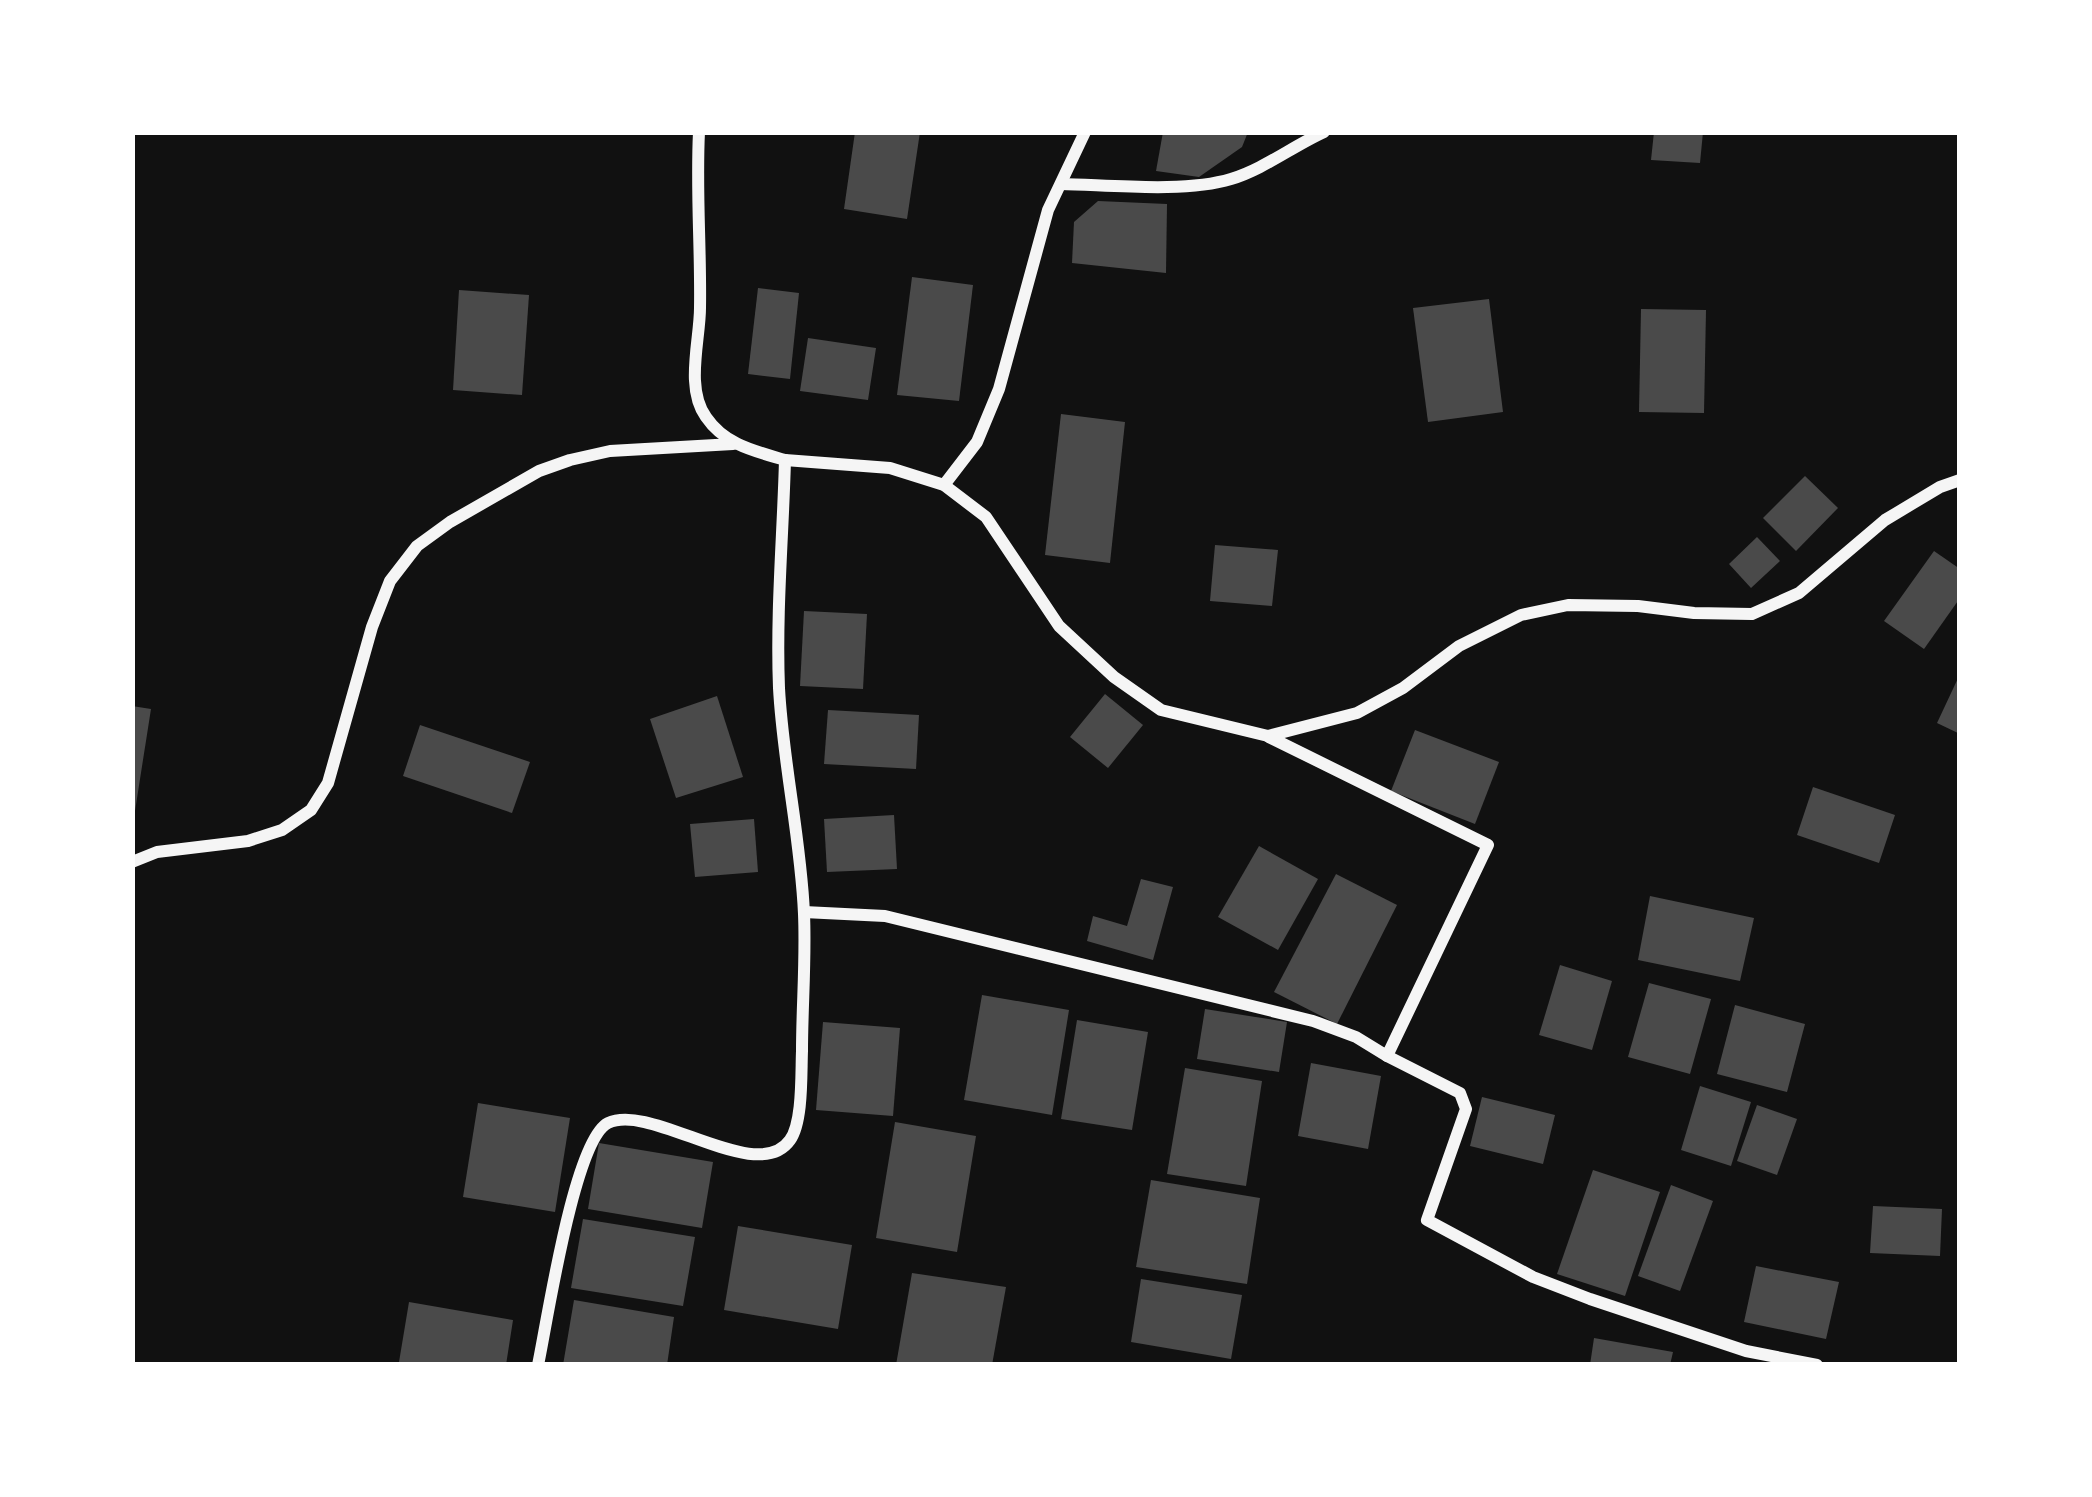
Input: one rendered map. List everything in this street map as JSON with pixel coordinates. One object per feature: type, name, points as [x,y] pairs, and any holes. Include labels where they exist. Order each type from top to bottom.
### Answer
[{"type":"street","points":[[699,132],[698,401],[706,417],[733,444]]},
{"type":"street","points":[[944,484],[977,442],[999,388],[1042,230],[1085,132]]},
{"type":"street","points":[[1061,184],[1226,181],[1324,132]]},
{"type":"street","points":[[132,862],[158,852],[248,841],[283,830],[311,810],[328,783],[390,580],[417,546],[539,471],[610,451],[733,444],[785,460],[890,468],[944,484],[986,517],[1059,626],[1114,677],[1161,710],[1268,736],[1488,845],[1388,1056]]},
{"type":"street","points":[[538,1365],[578,1175],[595,1136],[608,1123],[630,1120],[741,1154],[786,1147],[796,1131],[804,912],[779,686],[785,460]]},
{"type":"street","points":[[1268,736],[1357,713],[1403,688],[1459,646],[1521,615],[1568,605],[1752,614],[1798,592],[1885,520],[1960,480]]},
{"type":"street","points":[[804,912],[885,916],[962,933],[1313,1021],[1356,1037],[1460,1094],[1466,1109],[1427,1220],[1533,1277],[1590,1299],[1746,1351],[1817,1365]]},
{"type":"building","points":[[855,132],[920,132],[907,219],[844,209]]},
{"type":"building","points":[[1163,132],[1248,132],[1242,147],[1199,177],[1156,171]]},
{"type":"building","points":[[1654,132],[1703,132],[1700,163],[1651,160]]},
{"type":"building","points":[[1098,201],[1167,204],[1166,273],[1072,263],[1074,222]]},
{"type":"building","points":[[912,277],[973,285],[959,401],[897,395]]},
{"type":"building","points":[[758,288],[799,293],[790,379],[748,374]]},
{"type":"building","points":[[459,290],[529,295],[522,395],[453,390]]},
{"type":"building","points":[[1489,299],[1503,412],[1428,422],[1413,308]]},
{"type":"building","points":[[1641,309],[1706,310],[1704,413],[1639,412]]},
{"type":"building","points":[[808,338],[876,348],[868,400],[800,391]]},
{"type":"building","points":[[1061,414],[1125,422],[1110,563],[1045,555]]},
{"type":"building","points":[[1805,476],[1838,508],[1796,551],[1763,518]]},
{"type":"building","points":[[1757,537],[1780,561],[1751,588],[1729,564]]},
{"type":"building","points":[[1215,545],[1278,550],[1272,606],[1210,601]]},
{"type":"building","points":[[1934,551],[1960,569],[1960,598],[1924,649],[1884,621]]},
{"type":"building","points":[[804,611],[867,614],[863,689],[800,686]]},
{"type":"building","points":[[1960,674],[1960,734],[1937,723]]},
{"type":"building","points":[[1105,694],[1143,725],[1108,768],[1070,737]]},
{"type":"building","points":[[717,696],[743,777],[676,798],[650,719]]},
{"type":"building","points":[[132,706],[151,709],[135,811],[132,811]]},
{"type":"building","points":[[828,710],[919,715],[916,769],[824,764]]},
{"type":"building","points":[[420,725],[530,762],[512,813],[403,776]]},
{"type":"building","points":[[1415,730],[1499,762],[1475,824],[1391,791]]},
{"type":"building","points":[[1813,787],[1895,815],[1879,863],[1797,835]]},
{"type":"building","points":[[894,815],[897,869],[827,872],[824,819]]},
{"type":"building","points":[[754,819],[758,872],[695,877],[690,824]]},
{"type":"building","points":[[1259,846],[1318,879],[1278,950],[1218,917]]},
{"type":"building","points":[[1336,874],[1397,905],[1337,1024],[1274,992]]},
{"type":"building","points":[[1141,879],[1173,887],[1153,960],[1087,941],[1093,916],[1127,926]]},
{"type":"building","points":[[1650,896],[1754,918],[1740,981],[1638,960]]},
{"type":"building","points":[[1560,965],[1612,981],[1592,1050],[1539,1035]]},
{"type":"building","points":[[1649,983],[1711,999],[1690,1074],[1628,1057]]},
{"type":"building","points":[[982,995],[1069,1010],[1052,1115],[964,1100]]},
{"type":"building","points":[[1735,1005],[1805,1024],[1787,1092],[1717,1074]]},
{"type":"building","points":[[1205,1009],[1287,1022],[1279,1072],[1197,1059]]},
{"type":"building","points":[[1077,1020],[1148,1032],[1132,1130],[1061,1119]]},
{"type":"building","points":[[823,1022],[900,1028],[893,1116],[816,1110]]},
{"type":"building","points":[[1311,1063],[1381,1076],[1368,1149],[1298,1136]]},
{"type":"building","points":[[1185,1068],[1262,1081],[1246,1186],[1167,1174]]},
{"type":"building","points":[[1700,1086],[1751,1102],[1731,1166],[1681,1150]]},
{"type":"building","points":[[1482,1097],[1555,1115],[1543,1164],[1470,1146]]},
{"type":"building","points":[[478,1103],[570,1118],[555,1212],[463,1197]]},
{"type":"building","points":[[1757,1105],[1797,1119],[1777,1175],[1737,1161]]},
{"type":"building","points":[[895,1122],[976,1136],[957,1252],[876,1238]]},
{"type":"building","points":[[599,1143],[713,1162],[702,1228],[588,1209]]},
{"type":"building","points":[[1593,1170],[1660,1192],[1625,1296],[1557,1274]]},
{"type":"building","points":[[1151,1180],[1260,1198],[1247,1284],[1136,1267]]},
{"type":"building","points":[[1671,1185],[1713,1201],[1680,1291],[1638,1276]]},
{"type":"building","points":[[1873,1206],[1942,1209],[1940,1256],[1870,1253]]},
{"type":"building","points":[[583,1219],[695,1237],[683,1306],[571,1288]]},
{"type":"building","points":[[738,1226],[852,1245],[838,1329],[724,1310]]},
{"type":"building","points":[[1756,1266],[1839,1282],[1826,1339],[1744,1322]]},
{"type":"building","points":[[912,1273],[1006,1287],[992,1365],[896,1365]]},
{"type":"building","points":[[1141,1279],[1242,1295],[1231,1359],[1131,1342]]},
{"type":"building","points":[[574,1300],[674,1317],[667,1365],[563,1365]]},
{"type":"building","points":[[409,1302],[513,1320],[506,1365],[399,1362]]},
{"type":"building","points":[[1594,1338],[1673,1352],[1670,1365],[1590,1365]]}]
